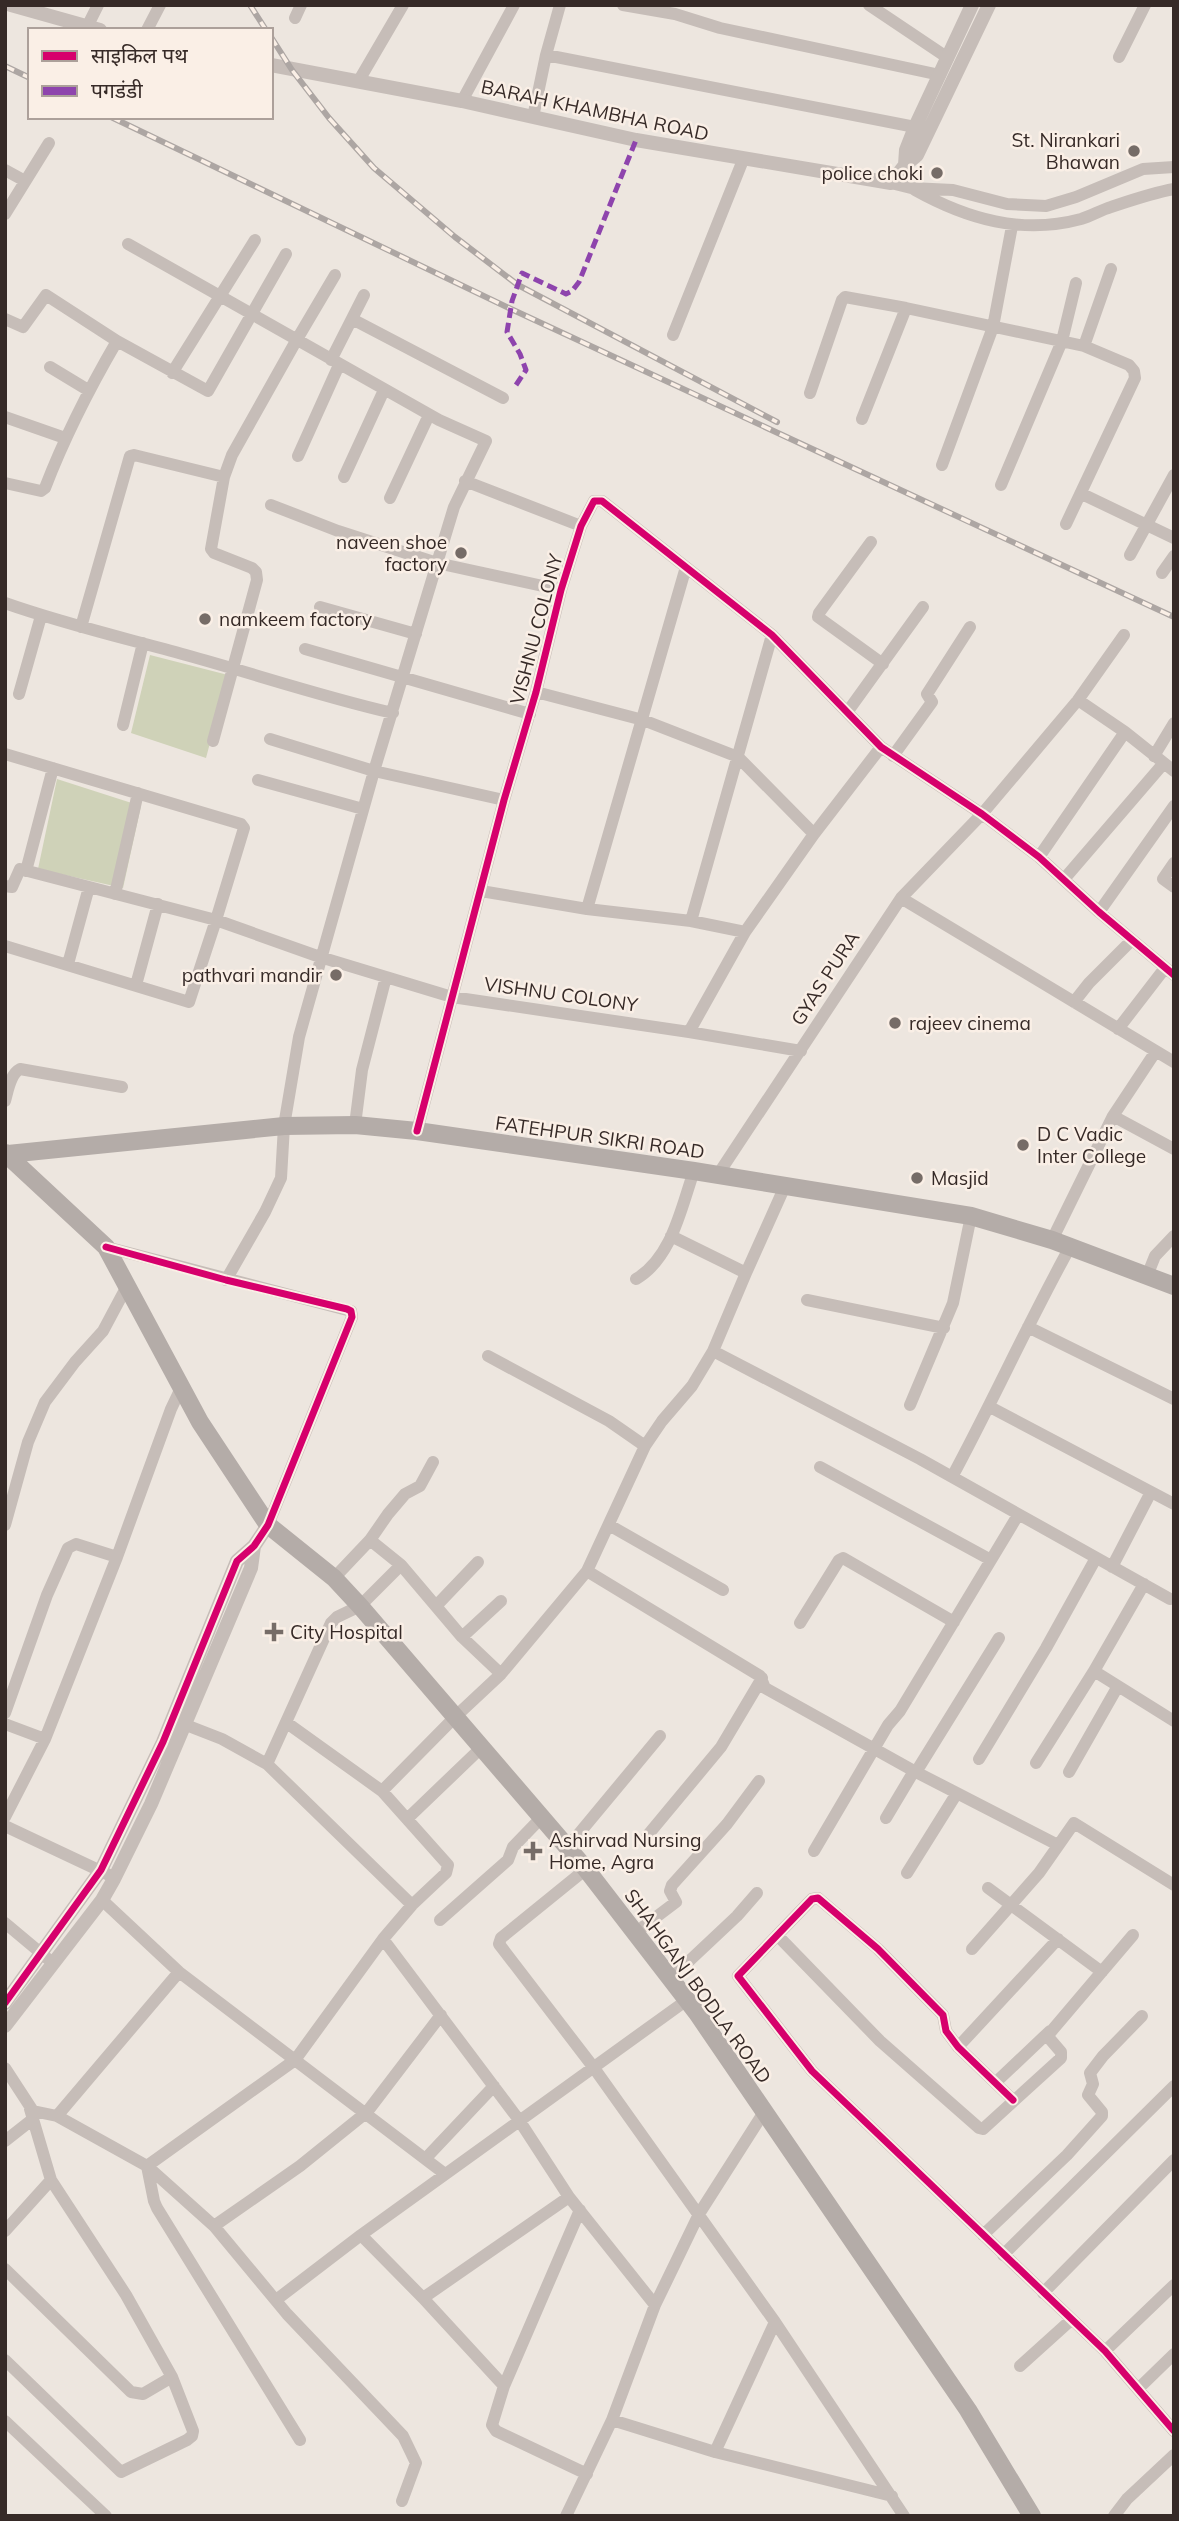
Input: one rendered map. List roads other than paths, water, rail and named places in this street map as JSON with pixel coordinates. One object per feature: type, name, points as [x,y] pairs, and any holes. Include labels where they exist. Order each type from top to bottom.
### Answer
[{"type":"main road","name":"FATEHPUR SIKRI ROAD","points":[[6,1154],[284,1126],[355,1125],[417,1131],[694,1171],[971,1216],[1052,1240],[1174,1286]]},
{"type":"main road","name":"SHAHGANJ BODLA ROAD","points":[[6,1154],[106,1247],[200,1422],[268,1525],[334,1578],[360,1606],[586,1870],[687,2000],[968,2410],[1032,2516]]},
{"type":"street","points":[[11,5],[93,28],[98,5]]},
{"type":"street","points":[[148,28],[160,5]]},
{"type":"street","points":[[295,18],[301,5]]},
{"type":"street","points":[[358,82],[402,5]]},
{"type":"street","points":[[462,101],[514,5]]},
{"type":"street","points":[[533,117],[560,5]]},
{"type":"street","points":[[623,5],[675,14],[720,28],[940,75]]},
{"type":"street","points":[[869,5],[948,58]]},
{"type":"street","points":[[905,165],[906,150],[915,127],[972,5]]},
{"type":"street","points":[[891,183],[917,155],[989,5]]},
{"type":"street","points":[[1119,57],[1145,5]]},
{"type":"street","points":[[546,55],[915,127]]},
{"type":"street","name":"BARAH KHAMBHA ROAD","points":[[273,65],[462,101],[636,141],[911,188],[953,190],[1007,204],[1045,206],[1076,197],[1143,169],[1174,167]]},
{"type":"street","points":[[5,214],[49,143]]},
{"type":"street","points":[[673,335],[743,160]]},
{"type":"street","points":[[5,170],[25,181]]},
{"type":"street","name":"BARAH KHAMBHA ROAD","points":[[911,188],[948,208],[1012,226],[1046,225],[1082,219],[1132,200],[1174,189]]},
{"type":"street","points":[[942,465],[993,327],[1012,226]]},
{"type":"street","points":[[172,373],[255,240]]},
{"type":"street","points":[[128,244],[429,415],[486,441],[454,508],[320,957],[299,1037],[284,1126],[281,1178],[226,1280]]},
{"type":"street","points":[[8,326],[23,327],[46,295],[117,341],[208,391],[286,254]]},
{"type":"street","points":[[1084,346],[1111,269]]},
{"type":"street","points":[[213,741],[257,580],[256,572],[252,568],[214,553],[211,549],[224,477],[232,456],[335,275]]},
{"type":"street","points":[[1001,485],[1062,341],[1076,283]]},
{"type":"street","points":[[298,456],[364,295]]},
{"type":"street","points":[[810,393],[842,300],[849,297],[1084,346],[1129,365],[1135,371],[1135,378],[1066,524]]},
{"type":"street","points":[[862,419],[905,307]]},
{"type":"street","points":[[352,319],[503,398]]},
{"type":"street","points":[[5,483],[43,491],[88,390],[117,341]]},
{"type":"street","points":[[50,367],[88,390]]},
{"type":"street","points":[[344,477],[384,390]]},
{"type":"street","points":[[390,498],[429,415]]},
{"type":"street","points":[[5,417],[65,438]]},
{"type":"street","points":[[81,627],[130,456],[224,477]]},
{"type":"street","points":[[1130,555],[1174,475]]},
{"type":"street","points":[[466,481],[581,526]]},
{"type":"street","points":[[1082,494],[1174,538]]},
{"type":"street","name":"VISHNU COLONY","points":[[417,1131],[561,590],[581,526],[594,500],[602,500],[772,635],[881,747],[982,814],[1040,857],[1099,912],[1170,971]]},
{"type":"street","points":[[271,505],[338,531],[438,563],[561,590]]},
{"type":"street","points":[[871,542],[818,617],[883,664]]},
{"type":"street","points":[[1162,573],[1174,556]]},
{"type":"street","points":[[587,909],[686,567]]},
{"type":"street","points":[[5,603],[41,616],[233,668],[339,701],[393,713]]},
{"type":"street","points":[[320,607],[416,634]]},
{"type":"street","points":[[848,711],[923,607]]},
{"type":"street","points":[[19,694],[41,616]]},
{"type":"street","points":[[893,756],[932,702],[927,694],[970,627]]},
{"type":"street","points":[[691,920],[772,635]]},
{"type":"street","name":"GYAS PURA","points":[[717,1176],[901,898],[982,814],[1078,700],[1124,635]]},
{"type":"street","points":[[124,725],[143,643]]},
{"type":"street","points":[[305,649],[530,714]]},
{"type":"street","points":[[536,692],[643,720],[738,757],[814,834]]},
{"type":"street","points":[[1078,700],[1164,763]]},
{"type":"street","points":[[1065,878],[1164,763],[1174,723]]},
{"type":"street","points":[[1040,857],[1125,732]]},
{"type":"street","points":[[270,739],[374,771],[504,800]]},
{"type":"street","points":[[689,1031],[745,932],[814,834],[881,747]]},
{"type":"street","points":[[5,754],[243,825],[189,1002],[5,946]]},
{"type":"street","points":[[5,886],[12,887],[19,869],[26,871],[53,768]]},
{"type":"street","points":[[258,780],[363,809]]},
{"type":"street","points":[[115,894],[138,793]]},
{"type":"street","points":[[1099,912],[1174,806]]},
{"type":"street","points":[[1174,863],[1163,879],[1174,887]]},
{"type":"street","name":"VISHNU COLONY","points":[[26,871],[216,920],[320,957],[452,998],[689,1031],[800,1051]]},
{"type":"street","points":[[68,964],[89,887]]},
{"type":"street","points":[[481,891],[587,909],[691,920],[745,932]]},
{"type":"street","points":[[901,898],[1174,1062]]},
{"type":"street","points":[[135,985],[158,904]]},
{"type":"street","points":[[1074,1002],[1132,940]]},
{"type":"street","points":[[1118,1029],[1170,971]]},
{"type":"street","points":[[355,1125],[362,1070],[386,977]]},
{"type":"street","points":[[1052,1240],[1113,1116],[1156,1051]]},
{"type":"street","points":[[5,1101],[13,1076],[20,1069],[122,1087]]},
{"type":"street","points":[[1113,1116],[1174,1149]]},
{"type":"street","points":[[636,1279],[653,1267],[671,1236],[694,1171]]},
{"type":"street","points":[[382,1791],[501,1674],[587,1571],[645,1446],[692,1386],[713,1351],[785,1186]]},
{"type":"street","points":[[910,1405],[953,1303],[971,1216]]},
{"type":"street","points":[[671,1236],[746,1273]]},
{"type":"street","points":[[1147,1276],[1155,1256],[1174,1236]]},
{"type":"street","points":[[5,2003],[101,1870],[163,1742],[237,1561],[254,1546],[268,1525],[353,1314],[347,1309],[106,1247]]},
{"type":"street","points":[[952,1477],[990,1408],[1070,1247]]},
{"type":"street","points":[[5,1525],[28,1442],[45,1402],[103,1331],[127,1286]]},
{"type":"street","points":[[807,1300],[944,1328]]},
{"type":"street","points":[[1028,1327],[1174,1399]]},
{"type":"street","points":[[713,1351],[826,1408],[1170,1599]]},
{"type":"street","points":[[488,1356],[609,1420],[645,1446]]},
{"type":"street","points":[[5,1817],[45,1739],[181,1388]]},
{"type":"street","points":[[990,1408],[1174,1504]]},
{"type":"street","points":[[334,1578],[370,1540],[405,1494],[425,1480],[433,1462]]},
{"type":"street","points":[[820,1467],[991,1560]]},
{"type":"street","points":[[5,1473],[18,1479]]},
{"type":"street","points":[[1112,1567],[1151,1492]]},
{"type":"street","points":[[814,1851],[1018,1515]]},
{"type":"street","points":[[609,1525],[723,1590]]},
{"type":"street","points":[[370,1540],[401,1565],[463,1637],[501,1674]]},
{"type":"street","points":[[5,1713],[47,1595],[68,1548],[76,1544],[117,1557]]},
{"type":"street","points":[[5,2026],[102,1900],[114,1879],[186,1725],[251,1568],[254,1546]]},
{"type":"street","points":[[800,1623],[839,1560],[843,1558],[954,1622]]},
{"type":"street","points":[[979,1759],[1096,1558]]},
{"type":"street","points":[[436,1606],[478,1562]]},
{"type":"street","points":[[267,1764],[331,1623],[337,1617],[360,1606],[401,1565]]},
{"type":"street","points":[[587,1571],[762,1678],[765,1688],[915,1771],[1058,1845]]},
{"type":"street","points":[[1036,1763],[1094,1671],[1144,1584]]},
{"type":"street","points":[[463,1637],[501,1601]]},
{"type":"street","points":[[886,1818],[999,1638]]},
{"type":"street","points":[[1094,1671],[1174,1721]]},
{"type":"street","points":[[647,1836],[721,1747],[762,1678]]},
{"type":"street","points":[[1069,1772],[1118,1686]]},
{"type":"street","points":[[148,2166],[295,2060],[383,1939],[412,1905],[446,1873],[448,1865],[382,1791],[287,1723]]},
{"type":"street","points":[[5,1724],[45,1739]]},
{"type":"street","points":[[186,1725],[222,1739],[267,1764],[412,1905]]},
{"type":"street","points":[[567,1848],[660,1736]]},
{"type":"street","points":[[407,1819],[481,1748]]},
{"type":"street","points":[[635,1933],[677,1902],[670,1891],[672,1885],[727,1825],[759,1781]]},
{"type":"street","points":[[907,1873],[957,1793]]},
{"type":"street","points":[[440,1920],[508,1860],[513,1847],[541,1818]]},
{"type":"street","points":[[972,1949],[1039,1873],[1072,1825],[1077,1824],[1174,1885]]},
{"type":"street","points":[[5,1826],[101,1870],[114,1879]]},
{"type":"street","points":[[586,1870],[499,1941],[699,2214],[775,2322],[904,2516]]},
{"type":"street","points":[[988,1888],[1102,1972]]},
{"type":"street","points":[[670,1979],[728,1925],[757,1893]]},
{"type":"street","points":[[1013,2100],[958,2047],[946,2031],[943,2015],[878,1949],[818,1898],[812,1899],[738,1976],[812,2071],[1105,2351],[1174,2431]]},
{"type":"street","points":[[102,1900],[179,1972],[367,2112],[445,2174]]},
{"type":"street","points":[[5,1923],[53,1963]]},
{"type":"street","points":[[777,1935],[880,2041],[979,2128],[986,2128],[1061,2058],[1061,2052],[1049,2038],[1050,2031]]},
{"type":"street","points":[[995,2083],[1050,2031],[1133,1935]]},
{"type":"street","points":[[383,1939],[519,2120],[569,2197],[655,2305]]},
{"type":"street","points":[[958,2047],[1058,1939]]},
{"type":"street","points":[[57,2116],[179,1972]]},
{"type":"street","points":[[276,2300],[361,2235],[687,2000]]},
{"type":"street","points":[[214,2226],[300,2165],[367,2112],[440,2015]]},
{"type":"street","points":[[983,2235],[1067,2155],[1102,2116],[1102,2112],[1088,2095],[1093,2084],[1090,2073],[1142,2016]]},
{"type":"street","points":[[5,2068],[32,2114],[51,2180],[126,2295],[172,2377],[192,2436],[187,2441],[121,2472],[5,2360]]},
{"type":"street","points":[[426,2158],[494,2086]]},
{"type":"street","points":[[1003,2255],[1174,2086]]},
{"type":"street","points":[[566,2516],[612,2420],[655,2305],[699,2214],[764,2112]]},
{"type":"street","points":[[5,2141],[32,2114],[57,2116],[148,2166],[214,2226],[276,2300],[403,2436],[416,2463],[402,2501]]},
{"type":"street","points":[[1043,2293],[1174,2160]]},
{"type":"street","points":[[148,2166],[157,2208],[300,2440]]},
{"type":"street","points":[[5,2231],[51,2180]]},
{"type":"street","points":[[423,2298],[569,2197]]},
{"type":"street","points":[[580,2210],[504,2386],[492,2425],[493,2429],[587,2474]]},
{"type":"street","points":[[361,2235],[504,2386]]},
{"type":"street","points":[[5,2269],[131,2392],[143,2394],[172,2377]]},
{"type":"street","points":[[1105,2351],[1174,2285]]},
{"type":"street","points":[[1020,2366],[1071,2320]]},
{"type":"street","points":[[715,2452],[775,2322]]},
{"type":"street","points":[[1139,2388],[1174,2354]]},
{"type":"street","points":[[612,2420],[715,2452],[892,2496]]},
{"type":"street","points":[[5,2421],[106,2516]]},
{"type":"street","points":[[1114,2516],[1127,2499],[1174,2455]]},
{"type":"railway","points":[[250,5],[265,28]]},
{"type":"railway","points":[[273,40],[329,118],[374,168],[455,237],[518,285],[777,422]]},
{"type":"railway","points":[[5,66],[28,77]]},
{"type":"railway","points":[[115,119],[511,309],[1174,617]]},
{"type":"place","name":"St. Nirankari Bhawan","points":[[1134,151]]},
{"type":"place","name":"police choki","points":[[937,173]]},
{"type":"place","name":"naveen shoe factory","points":[[461,553]]},
{"type":"place","name":"namkeem factory","points":[[205,619]]},
{"type":"place","name":"pathvari mandir","points":[[336,975]]},
{"type":"place","name":"rajeev cinema","points":[[895,1023]]},
{"type":"place","name":"D C Vadic Inter College","points":[[1023,1145]]},
{"type":"place","name":"Masjid","points":[[917,1178]]},
{"type":"place","name":"City Hospital","points":[[274,1632]]},
{"type":"place","name":"Ashirvad Nursing Home, Agra","points":[[533,1851]]}]
